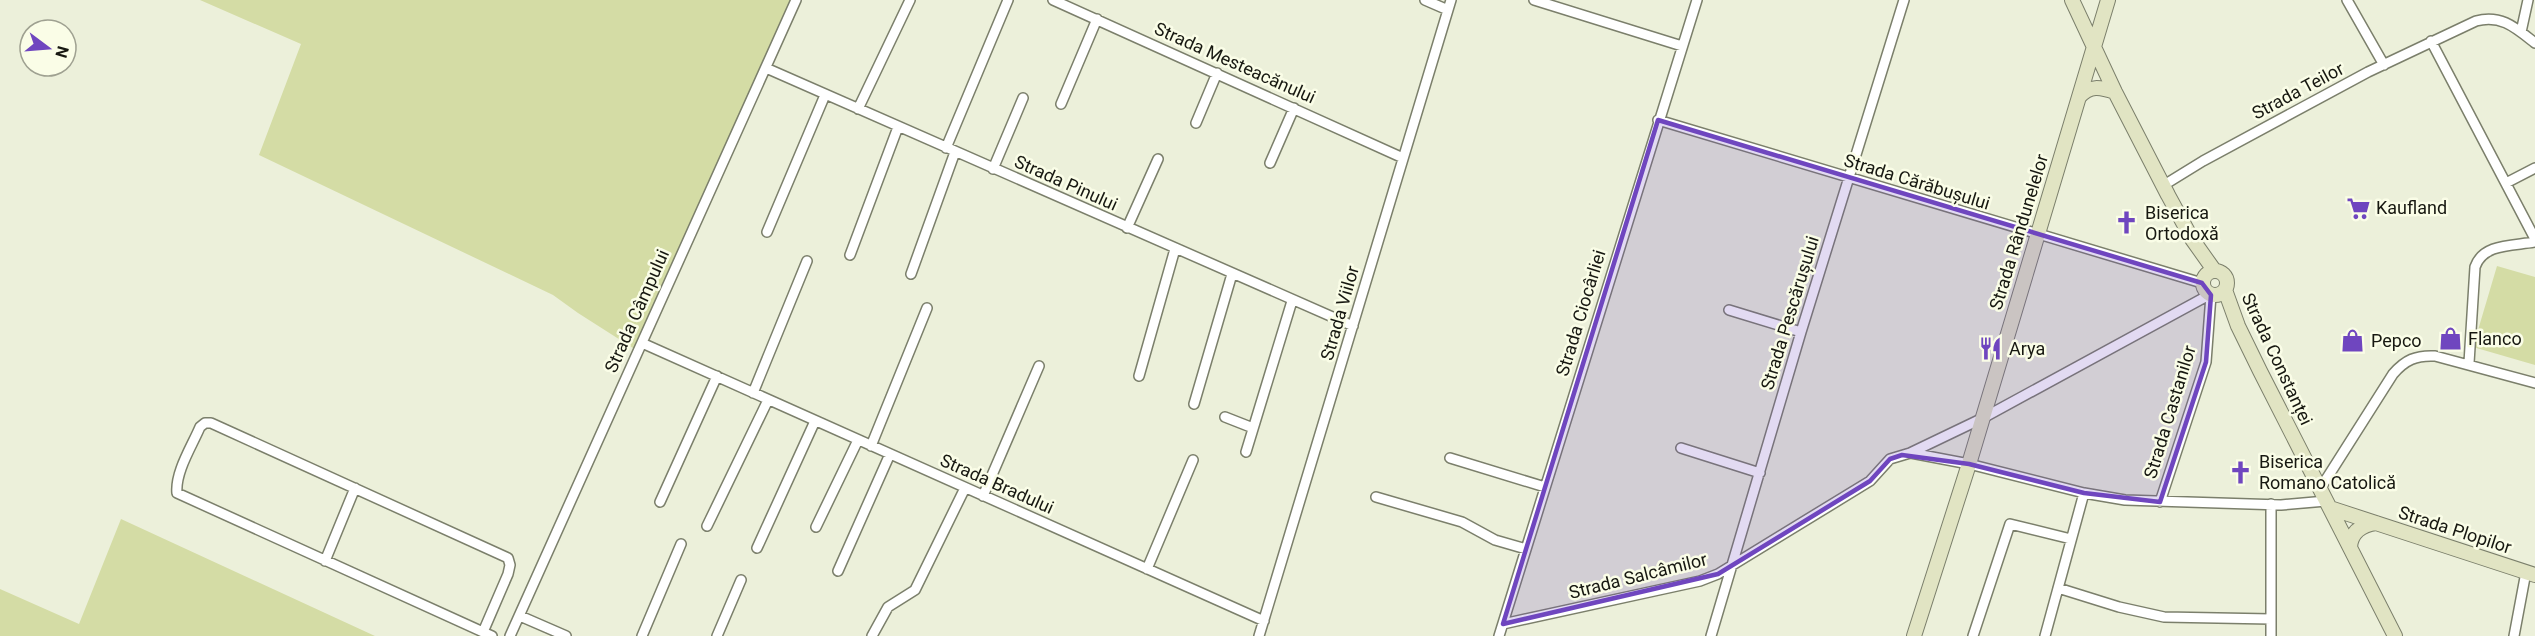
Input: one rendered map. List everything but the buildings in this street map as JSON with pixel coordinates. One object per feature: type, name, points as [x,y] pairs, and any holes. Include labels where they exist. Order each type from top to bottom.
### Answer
[{"type":"street","name":"Strada Câmpului","points":[[510,636],[796,0]]},
{"type":"street","points":[[858,109],[910,0]]},
{"type":"street","points":[[911,274],[950,150],[1008,0]]},
{"type":"street","name":"Strada Mesteacănului","points":[[1053,0],[1403,158]]},
{"type":"street","points":[[1425,0],[1450,5]]},
{"type":"street","points":[[1534,0],[1682,46]]},
{"type":"street","name":"Strada Ciocârliei","points":[[1499,636],[1697,0]]},
{"type":"street","name":"Strada Pescărușului","points":[[1711,636],[1801,332],[1904,0]]},
{"type":"street","points":[[2072,0],[2115,92],[2164,185]]},
{"type":"street","points":[[2094,45],[2108,0]]},
{"type":"street","points":[[2347,0],[2384,64]]},
{"type":"street","points":[[2521,32],[2528,0]]},
{"type":"street","name":"Strada Viilor","points":[[1259,636],[1450,5]]},
{"type":"street","name":"Strada Teilor","points":[[2164,185],[2384,64],[2486,18],[2502,20],[2535,43]]},
{"type":"street","points":[[1061,104],[1097,19]]},
{"type":"street","points":[[2431,41],[2535,241],[2490,249],[2477,260],[2469,363]]},
{"type":"street","name":"Strada Rândunelelor","points":[[1914,636],[1969,464],[2094,45]]},
{"type":"street","name":"Strada Pinului","points":[[766,68],[1353,326]]},
{"type":"street","points":[[1196,123],[1217,73]]},
{"type":"street","points":[[2079,97],[2090,88],[2098,87],[2115,92]]},
{"type":"street","points":[[767,232],[825,95]]},
{"type":"street","points":[[993,169],[1023,98]]},
{"type":"street","points":[[1270,163],[1294,108]]},
{"type":"street","name":"Strada Cărăbușului","points":[[1658,120],[2211,287]]},
{"type":"street","points":[[850,255],[898,127]]},
{"type":"street","points":[[1128,228],[1158,159]]},
{"type":"street","points":[[2506,183],[2535,168]]},
{"type":"street","name":"Strada Constanței","points":[[2164,185],[2192,239],[2211,287],[2238,326],[2396,636]]},
{"type":"street","points":[[1139,376],[1175,249]]},
{"type":"street","points":[[753,393],[807,261]]},
{"type":"street","points":[[1194,404],[1232,274]]},
{"type":"street","points":[[1911,453],[1983,418],[2211,287]]},
{"type":"street","name":"Strada Castanilor","points":[[2160,502],[2206,362],[2211,287]]},
{"type":"street","points":[[1246,452],[1292,301]]},
{"type":"street","points":[[871,446],[927,308]]},
{"type":"street","points":[[1729,310],[1801,332]]},
{"type":"street","name":"Strada Bradului","points":[[642,343],[1264,621]]},
{"type":"street","points":[[1911,453],[1969,464],[2084,493],[2125,500],[2295,505],[2326,499],[2349,441],[2402,364],[2422,355],[2469,363],[2535,383]]},
{"type":"street","points":[[983,496],[1039,366]]},
{"type":"street","points":[[660,502],[717,376]]},
{"type":"street","points":[[707,526],[768,400]]},
{"type":"street","points":[[1225,417],[1253,428]]},
{"type":"street","points":[[757,548],[815,421]]},
{"type":"street","points":[[205,423],[211,423],[355,488],[508,558],[510,565],[508,574],[488,634],[177,493],[176,485],[200,427],[205,423]]},
{"type":"street","points":[[816,527],[858,440]]},
{"type":"street","points":[[1681,448],[1760,473]]},
{"type":"street","name":"Strada Salcâmilor","points":[[1503,624],[1700,581],[1869,481],[1890,459],[1911,453]]},
{"type":"street","points":[[838,571],[890,454]]},
{"type":"street","points":[[1450,458],[1545,487]]},
{"type":"street","points":[[1147,569],[1193,460]]},
{"type":"street","points":[[325,561],[355,488]]},
{"type":"street","points":[[872,636],[888,608],[915,590],[965,488]]},
{"type":"street","points":[[2045,636],[2084,493]]},
{"type":"street","points":[[1376,497],[1462,522],[1495,540],[1526,549]]},
{"type":"street","name":"Strada Plopilor","points":[[2326,499],[2377,523],[2531,574]]},
{"type":"street","points":[[2271,504],[2271,636]]},
{"type":"street","points":[[2350,547],[2354,534],[2359,528],[2377,523]]},
{"type":"street","points":[[1973,636],[2010,524],[2071,539]]},
{"type":"street","points":[[642,636],[681,544]]},
{"type":"street","points":[[2514,636],[2531,574]]},
{"type":"street","points":[[717,636],[741,580]]},
{"type":"street","points":[[2058,588],[2119,607],[2164,617],[2271,619]]},
{"type":"street","points":[[520,616],[566,636]]},
{"type":"highlighted area","points":[[1658,120],[2202,283],[2211,295],[2206,362],[2160,502],[2084,493],[1969,464],[1902,455],[1890,459],[1870,481],[1718,574],[1503,624]]},
{"type":"green space","points":[[200,0],[794,0],[636,350],[553,295],[259,155],[301,44]]},
{"type":"green space","points":[[2497,266],[2535,277],[2535,365],[2473,347]]},
{"type":"green space","points":[[121,519],[375,636],[0,636],[0,589],[79,624]]},
{"type":"place","name":"Kaufland","points":[[2358,208]]},
{"type":"place","name":"Biserica Ortodoxă","points":[[2127,223]]},
{"type":"place","name":"Flanco","points":[[2450,339]]},
{"type":"place","name":"Pepco","points":[[2353,341]]},
{"type":"place","name":"Arya","points":[[1991,349]]},
{"type":"place","name":"Biserica Romano Catolică","points":[[2241,472]]}]
